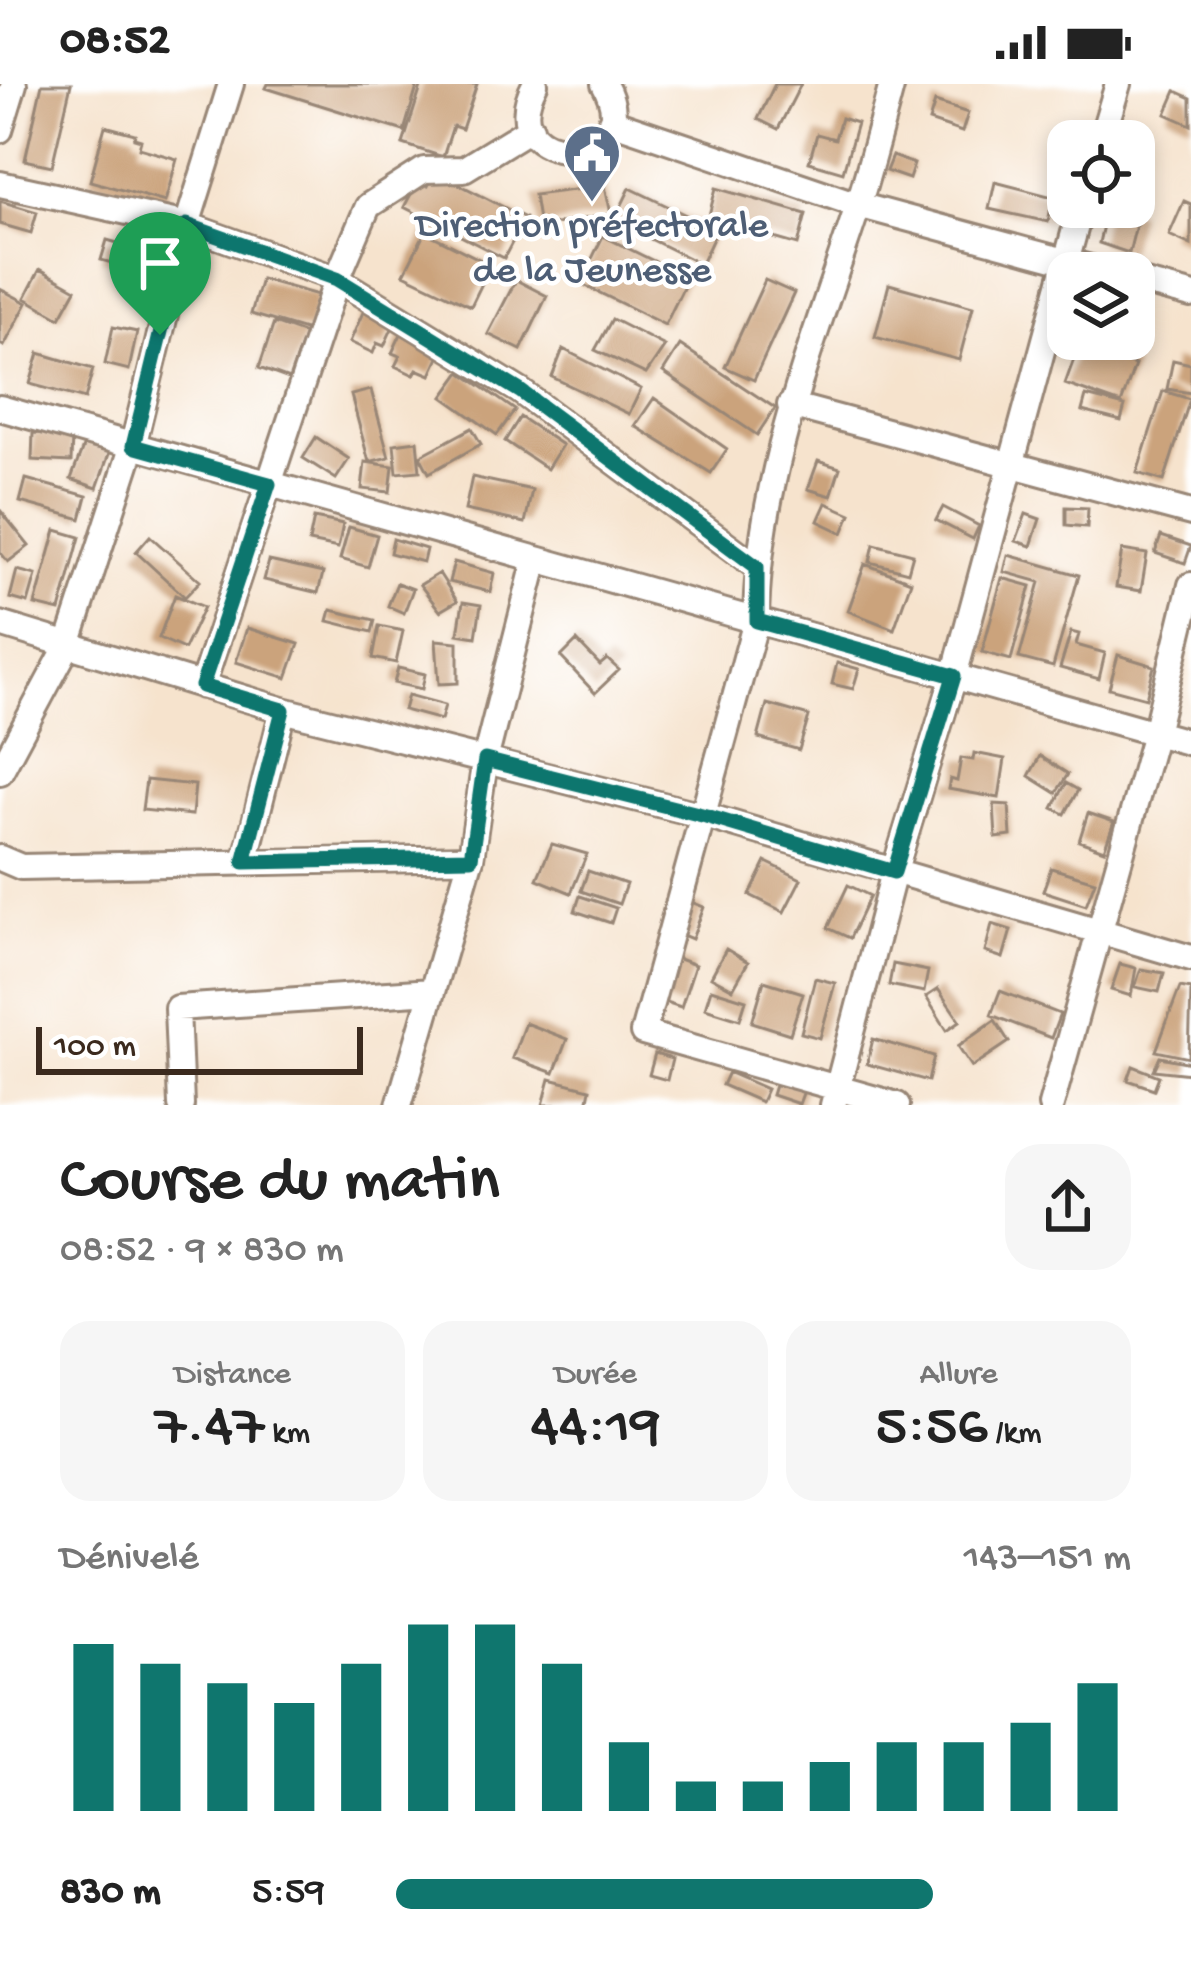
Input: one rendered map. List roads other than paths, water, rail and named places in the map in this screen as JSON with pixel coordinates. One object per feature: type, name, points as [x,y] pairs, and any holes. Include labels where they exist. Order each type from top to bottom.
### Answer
[{"type":"street","points":[[0,130],[14,84]]},
{"type":"street","points":[[0,772],[68,645],[133,446],[187,225],[231,84]]},
{"type":"street","points":[[535,84],[528,99],[531,128],[552,148],[581,151],[605,134],[611,121],[611,98],[604,84]]},
{"type":"street","points":[[892,84],[858,205],[790,405],[757,567],[757,621],[644,1034],[836,1097],[897,1105]]},
{"type":"street","points":[[1107,120],[1118,84]]},
{"type":"street","points":[[611,121],[858,205],[1047,256]]},
{"type":"street","points":[[202,686],[337,279],[368,206],[424,170],[464,169],[531,128]]},
{"type":"street","points":[[0,184],[187,225],[337,279],[520,391],[757,567]]},
{"type":"street","points":[[1155,286],[1191,295]]},
{"type":"street","points":[[836,1097],[894,872],[954,676],[1047,330]]},
{"type":"street","points":[[790,405],[1191,513]]},
{"type":"street","points":[[0,408],[1191,743]]},
{"type":"street","points":[[399,1105],[471,858],[485,760],[536,559]]},
{"type":"street","points":[[1051,1105],[1155,733],[1191,585]]},
{"type":"street","points":[[0,623],[283,710],[706,816],[1191,958]]},
{"type":"street","points":[[244,862],[283,710]]},
{"type":"street","points":[[0,858],[20,867],[471,858]]},
{"type":"street","points":[[181,1105],[177,1007],[432,991]]},
{"type":"place","name":"Direction préfectorale de la Jeunesse","points":[[592,204]]}]
